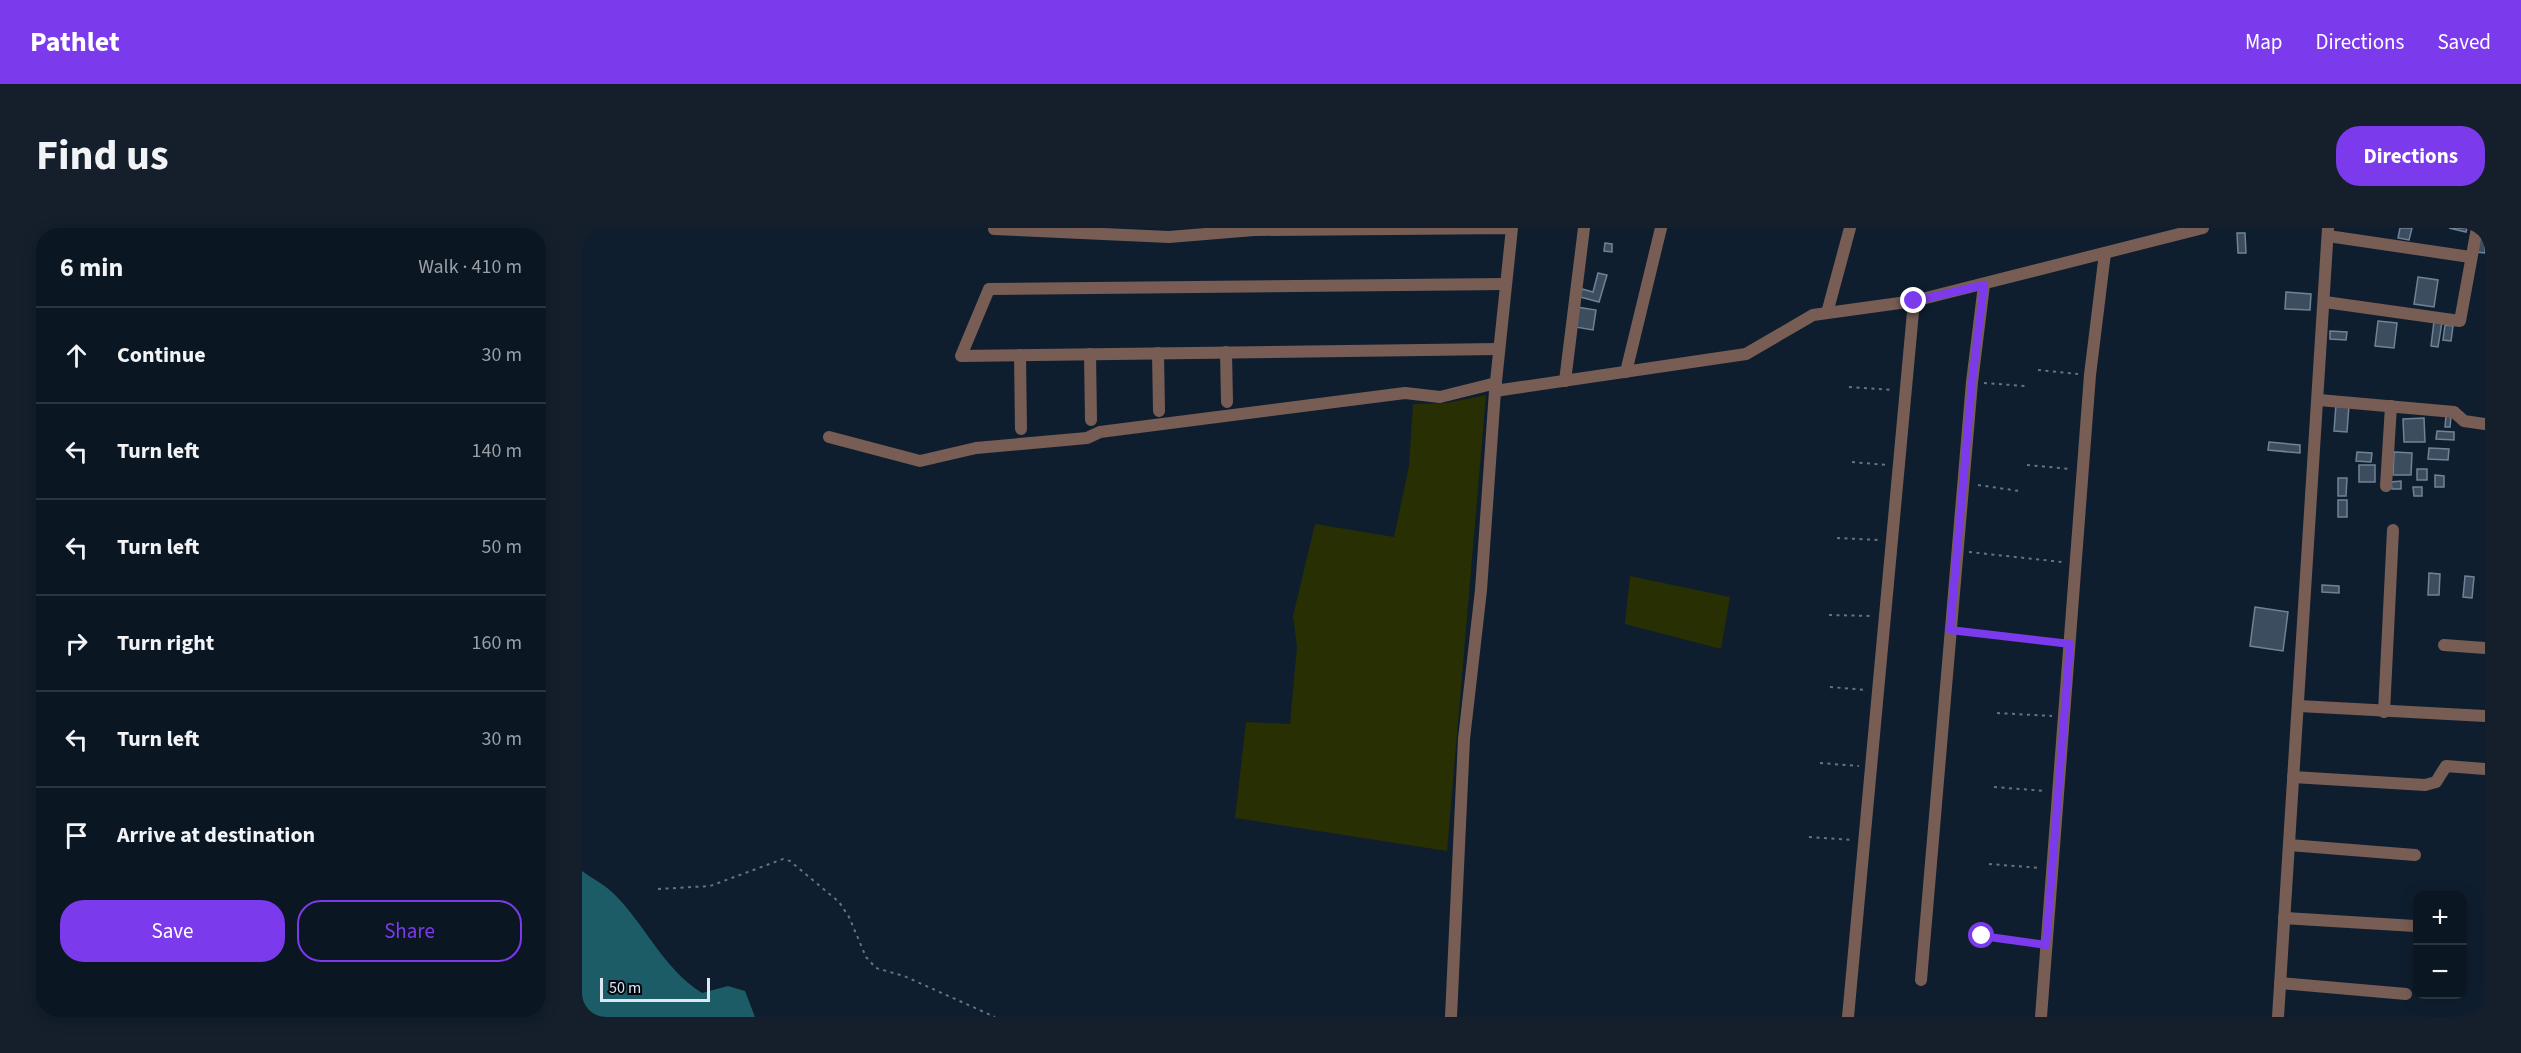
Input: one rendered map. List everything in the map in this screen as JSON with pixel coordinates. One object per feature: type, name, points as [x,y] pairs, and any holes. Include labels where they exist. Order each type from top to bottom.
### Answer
[{"type":"street","points":[[994,229],[1169,237],[1254,230],[1512,228],[1499,349],[1481,590],[1464,739],[1451,1017]]},
{"type":"street","points":[[1565,381],[1584,228]]},
{"type":"street","points":[[1626,372],[1661,228]]},
{"type":"street","points":[[1827,314],[1850,228]]},
{"type":"street","points":[[829,437],[920,461],[976,448],[1087,438],[1100,432],[1225,414],[1405,393],[1440,397],[1496,387],[1565,381],[1746,354],[1813,315],[1914,301],[2203,228]]},
{"type":"street","points":[[2325,302],[2460,321],[2477,228]]},
{"type":"street","points":[[2278,1017],[2328,232],[2470,257]]},
{"type":"street","points":[[2041,1017],[2090,375],[2105,253]]},
{"type":"street","points":[[1499,349],[961,356],[989,289],[1506,284]]},
{"type":"street","points":[[1921,980],[1972,382],[1984,285]]},
{"type":"street","points":[[1848,1017],[1914,301]]},
{"type":"street","points":[[1226,352],[1227,402]]},
{"type":"street","points":[[1158,353],[1159,411]]},
{"type":"street","points":[[1090,354],[1091,420]]},
{"type":"street","points":[[1020,355],[1021,429]]},
{"type":"street","points":[[2319,400],[2454,412],[2464,421],[2485,424]]},
{"type":"street","points":[[2386,486],[2391,406]]},
{"type":"street","points":[[2384,712],[2393,530]]},
{"type":"street","points":[[2444,645],[2485,648]]},
{"type":"street","points":[[2299,706],[2485,716]]},
{"type":"street","points":[[2294,777],[2425,785],[2436,782],[2446,766],[2485,769]]},
{"type":"street","points":[[2289,845],[2415,855]]},
{"type":"street","points":[[2284,918],[2413,926]]},
{"type":"street","points":[[2280,983],[2406,994]]},
{"type":"path","points":[[2038,370],[2090,375]]},
{"type":"path","points":[[1972,382],[2025,386]]},
{"type":"path","points":[[1849,387],[1905,391]]},
{"type":"path","points":[[1852,462],[1898,466]]},
{"type":"path","points":[[2027,465],[2083,470]]},
{"type":"path","points":[[1963,483],[2019,491]]},
{"type":"path","points":[[1837,538],[1892,540]]},
{"type":"path","points":[[1957,551],[2076,563]]},
{"type":"path","points":[[1830,615],[1885,616]]},
{"type":"path","points":[[1950,630],[2070,644]]},
{"type":"path","points":[[1830,687],[1878,691]]},
{"type":"path","points":[[1997,713],[2064,717]]},
{"type":"path","points":[[1821,763],[1871,767]]},
{"type":"path","points":[[1995,787],[2058,792]]},
{"type":"path","points":[[1809,837],[1864,841]]},
{"type":"path","points":[[658,889],[710,886],[783,859],[790,861],[839,902],[849,917],[866,957],[876,968],[904,976],[995,1017]]},
{"type":"path","points":[[1989,864],[2052,869]]},
{"type":"path","points":[[1982,936],[2046,945]]},
{"type":"shaded area","points":[[1486,395],[1447,851],[1235,818],[1246,722],[1290,724],[1297,646],[1293,616],[1315,524],[1394,537],[1409,466],[1413,404],[1447,403]]},
{"type":"shaded area","points":[[1630,576],[1730,597],[1721,649],[1625,624]]},
{"type":"shaded area","points":[[582,871],[616,896],[666,960],[689,983],[702,993],[728,986],[745,991],[755,1017],[582,1017]]},
{"type":"building","points":[[2400,228],[2412,228],[2409,240],[2398,238]]},
{"type":"building","points":[[2449,228],[2467,228],[2466,232]]},
{"type":"building","points":[[2237,233],[2245,233],[2246,253],[2238,253]]},
{"type":"building","points":[[2478,235],[2485,236],[2485,253],[2476,252]]},
{"type":"building","points":[[1605,243],[1612,244],[1612,252],[1604,251]]},
{"type":"building","points":[[1598,273],[1607,275],[1599,302],[1580,297],[1582,289],[1593,292]]},
{"type":"building","points":[[2418,277],[2438,280],[2434,307],[2414,304]]},
{"type":"building","points":[[2286,292],[2311,294],[2310,310],[2285,309]]},
{"type":"building","points":[[1577,307],[1596,310],[1593,330],[1575,327]]},
{"type":"building","points":[[2378,321],[2397,323],[2394,348],[2375,346]]},
{"type":"building","points":[[2434,321],[2442,322],[2438,347],[2431,346]]},
{"type":"building","points":[[2445,325],[2453,326],[2451,341],[2443,340]]},
{"type":"building","points":[[2330,331],[2347,332],[2346,340],[2330,339]]},
{"type":"building","points":[[2336,404],[2349,405],[2347,432],[2334,431]]},
{"type":"building","points":[[2446,416],[2451,416],[2450,427],[2445,427]]},
{"type":"building","points":[[2424,418],[2425,442],[2404,442],[2403,419]]},
{"type":"building","points":[[2437,431],[2454,432],[2454,440],[2436,439]]},
{"type":"building","points":[[2269,442],[2300,445],[2300,453],[2268,450]]},
{"type":"building","points":[[2429,448],[2449,449],[2448,460],[2428,459]]},
{"type":"building","points":[[2357,452],[2372,453],[2371,462],[2356,461]]},
{"type":"building","points":[[2394,452],[2412,453],[2411,475],[2393,475]]},
{"type":"building","points":[[2359,465],[2375,465],[2375,482],[2359,482]]},
{"type":"building","points":[[2417,469],[2427,469],[2427,480],[2417,480]]},
{"type":"building","points":[[2435,475],[2444,476],[2444,487],[2435,487]]},
{"type":"building","points":[[2338,478],[2347,478],[2346,496],[2338,496]]},
{"type":"building","points":[[2401,481],[2401,489],[2392,489],[2391,482]]},
{"type":"building","points":[[2413,487],[2422,487],[2422,496],[2414,496]]},
{"type":"building","points":[[2338,500],[2347,500],[2347,517],[2338,517]]},
{"type":"building","points":[[2429,573],[2440,574],[2439,595],[2428,595]]},
{"type":"building","points":[[2465,576],[2474,577],[2472,598],[2463,597]]},
{"type":"building","points":[[2322,585],[2339,586],[2339,593],[2322,592]]},
{"type":"building","points":[[2255,607],[2288,612],[2283,651],[2250,646]]},
{"type":"route","points":[[1914,301],[1984,285],[1972,382],[1950,630],[2070,644],[2046,945],[1982,936]]}]
